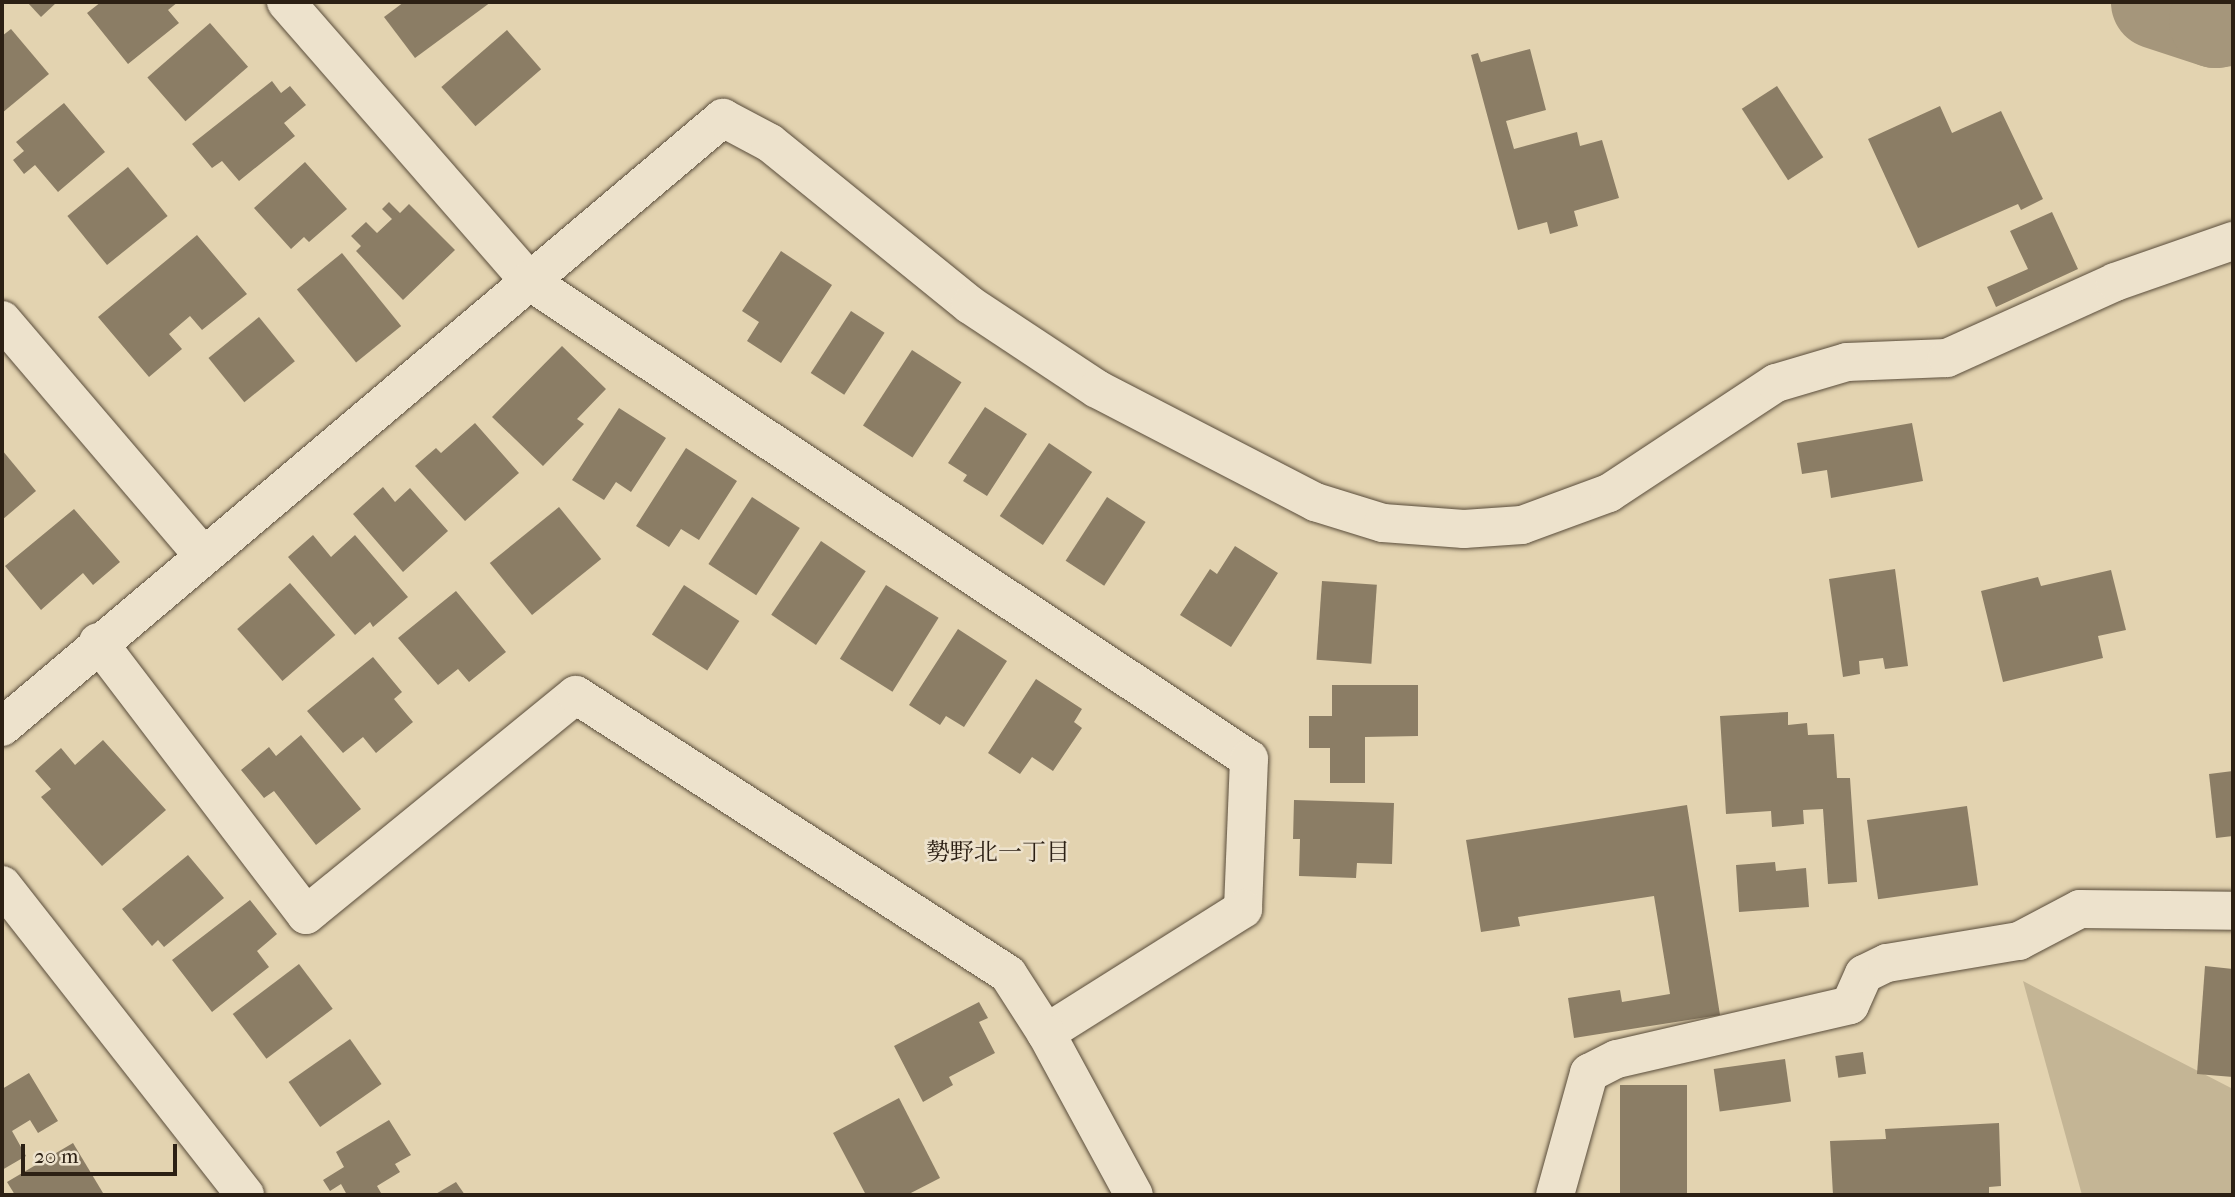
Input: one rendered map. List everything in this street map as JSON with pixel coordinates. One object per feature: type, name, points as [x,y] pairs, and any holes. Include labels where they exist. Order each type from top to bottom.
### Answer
[{"type":"street","points":[[286,2],[529,281],[1249,759],[1243,909],[1046,1033]]},
{"type":"street","points":[[2,727],[202,554],[723,118],[770,143],[970,305],[1097,389],[1315,502],[1383,523],[1464,528],[1522,525],[1609,493],[1776,383],[1847,362],[1947,358],[2115,282],[2233,241]]},
{"type":"street","points":[[2,320],[202,554]]},
{"type":"street","points":[[98,642],[306,915],[576,695],[1008,974],[1046,1033],[1134,1195]]},
{"type":"street","points":[[2,885],[245,1195]]},
{"type":"street","points":[[1555,1195],[1589,1073],[1617,1059],[1850,1005],[1864,974],[1887,963],[2019,941],[2080,909],[2233,911]]},
{"type":"shaded area","points":[[2023,981],[2233,1089],[2233,1195],[2082,1195]]},
{"type":"building","points":[[27,2],[57,2],[41,17]]},
{"type":"building","points":[[101,2],[178,2],[168,10],[179,23],[128,64],[87,13]]},
{"type":"building","points":[[404,2],[491,2],[415,58],[384,17]]},
{"type":"building","points":[[210,23],[248,67],[185,121],[147,77]]},
{"type":"building","points":[[11,29],[49,74],[2,113],[2,36]]},
{"type":"building","points":[[507,30],[541,69],[475,126],[441,87]]},
{"type":"building","points":[[1530,49],[1546,110],[1506,121],[1514,149],[1577,132],[1580,146],[1602,140],[1619,198],[1574,211],[1578,226],[1550,234],[1547,222],[1518,230],[1471,55],[1478,53],[1481,62]]},
{"type":"building","points":[[272,81],[281,93],[290,86],[306,105],[284,123],[295,136],[239,181],[222,161],[212,168],[192,144]]},
{"type":"building","points":[[1777,86],[1823,157],[1788,180],[1742,109]]},
{"type":"building","points":[[64,103],[105,152],[58,192],[35,165],[24,174],[13,160],[24,151],[16,142]]},
{"type":"building","points":[[1940,106],[1952,133],[2001,111],[2043,199],[2021,210],[2018,204],[1918,248],[1868,139]]},
{"type":"building","points":[[305,162],[347,209],[309,242],[304,237],[291,249],[254,208]]},
{"type":"building","points":[[128,167],[168,216],[107,265],[67,216]]},
{"type":"building","points":[[389,202],[400,213],[409,204],[455,250],[403,300],[356,251],[361,246],[351,236],[366,222],[377,233],[392,219],[382,209]]},
{"type":"building","points":[[2052,212],[2078,269],[1996,307],[1987,287],[2028,269],[2010,231]]},
{"type":"building","points":[[197,235],[247,294],[202,330],[190,316],[169,334],[182,349],[149,377],[98,317]]},
{"type":"building","points":[[781,251],[832,285],[781,363],[747,341],[759,322],[742,311]]},
{"type":"building","points":[[342,253],[401,326],[356,363],[297,290]]},
{"type":"building","points":[[851,311],[885,333],[844,395],[811,373]]},
{"type":"building","points":[[259,317],[295,361],[244,402],[208,358]]},
{"type":"building","points":[[562,346],[606,389],[577,419],[584,424],[543,466],[492,417]]},
{"type":"building","points":[[912,350],[961,382],[912,458],[863,425]]},
{"type":"building","points":[[985,407],[1027,434],[987,496],[963,481],[967,475],[948,463]]},
{"type":"building","points":[[619,408],[666,438],[631,492],[616,482],[604,500],[572,480]]},
{"type":"building","points":[[475,423],[519,473],[465,521],[415,466],[436,448],[441,453]]},
{"type":"building","points":[[1912,423],[1923,481],[1831,498],[1827,470],[1802,474],[1797,443]]},
{"type":"building","points":[[1049,443],[1092,472],[1043,545],[1000,516]]},
{"type":"building","points":[[686,448],[737,481],[699,540],[681,529],[669,547],[636,526]]},
{"type":"building","points":[[2,450],[36,491],[2,520]]},
{"type":"building","points":[[383,487],[395,502],[410,488],[448,531],[403,572],[353,514]]},
{"type":"building","points":[[752,497],[800,528],[756,595],[708,564]]},
{"type":"building","points":[[1107,497],[1146,522],[1104,586],[1066,561]]},
{"type":"building","points":[[559,507],[601,559],[532,615],[490,563]]},
{"type":"building","points":[[74,509],[120,562],[93,585],[83,573],[41,610],[5,566]]},
{"type":"building","points":[[313,535],[331,557],[355,535],[408,597],[373,627],[370,622],[355,635],[288,557]]},
{"type":"building","points":[[821,541],[866,571],[816,645],[771,615]]},
{"type":"building","points":[[1235,546],[1278,573],[1231,647],[1180,615],[1210,569],[1217,574]]},
{"type":"building","points":[[1895,569],[1908,666],[1885,669],[1883,658],[1859,661],[1860,674],[1843,677],[1829,579]]},
{"type":"building","points":[[2111,570],[2126,630],[2098,636],[2103,658],[2003,682],[1981,591],[2038,577],[2041,586]]},
{"type":"building","points":[[1322,581],[1377,585],[1371,664],[1316,660]]},
{"type":"building","points":[[290,583],[335,635],[282,681],[237,629]]},
{"type":"building","points":[[684,585],[739,621],[707,670],[652,634]]},
{"type":"building","points":[[886,585],[939,618],[892,692],[840,659]]},
{"type":"building","points":[[456,591],[506,652],[469,682],[458,669],[438,685],[398,638]]},
{"type":"building","points":[[958,629],[1007,661],[964,727],[946,716],[940,725],[909,705]]},
{"type":"building","points":[[373,657],[402,692],[394,699],[413,722],[376,753],[363,737],[343,753],[307,711]]},
{"type":"building","points":[[1036,679],[1082,709],[1074,722],[1082,728],[1053,771],[1032,757],[1020,774],[988,753]]},
{"type":"building","points":[[1332,685],[1418,685],[1418,736],[1365,737],[1365,783],[1330,783],[1330,748],[1309,748],[1309,716],[1332,716]]},
{"type":"building","points":[[1788,712],[1788,725],[1807,723],[1808,735],[1834,734],[1837,778],[1850,778],[1857,882],[1828,884],[1823,809],[1803,810],[1804,824],[1772,827],[1771,811],[1726,814],[1720,716]]},
{"type":"building","points":[[301,735],[361,809],[316,845],[274,791],[264,798],[241,770],[269,747],[276,756]]},
{"type":"building","points":[[103,740],[166,810],[102,866],[41,797],[51,789],[35,771],[61,748],[75,765]]},
{"type":"building","points":[[2233,771],[2233,836],[2216,838],[2209,774]]},
{"type":"building","points":[[1294,800],[1394,803],[1392,864],[1357,863],[1356,878],[1299,876],[1300,839],[1293,839]]},
{"type":"building","points":[[1687,805],[1720,1015],[1574,1038],[1568,998],[1620,990],[1622,1002],[1670,994],[1654,896],[1518,917],[1520,926],[1481,932],[1466,840]]},
{"type":"building","points":[[1967,806],[1978,885],[1878,899],[1867,820]]},
{"type":"building","points":[[188,855],[224,898],[164,947],[158,940],[152,946],[122,909]]},
{"type":"building","points":[[1775,862],[1776,871],[1806,868],[1809,907],[1739,912],[1736,865]]},
{"type":"building","points":[[250,900],[277,934],[257,951],[269,967],[212,1012],[172,960]]},
{"type":"building","points":[[299,964],[333,1009],[266,1059],[233,1014]]},
{"type":"building","points":[[2205,966],[2233,969],[2233,1077],[2197,1074]]},
{"type":"building","points":[[979,1002],[988,1018],[979,1022],[995,1053],[949,1077],[953,1085],[923,1102],[894,1046]]},
{"type":"building","points":[[350,1039],[382,1084],[320,1127],[289,1082]]},
{"type":"building","points":[[1863,1052],[1866,1074],[1838,1078],[1835,1056]]},
{"type":"building","points":[[1785,1059],[1791,1102],[1720,1112],[1714,1069]]},
{"type":"building","points":[[29,1073],[58,1121],[38,1133],[30,1120],[12,1131],[26,1156],[2,1170],[2,1089]]},
{"type":"building","points":[[1620,1085],[1687,1085],[1687,1195],[1620,1195]]},
{"type":"building","points":[[899,1098],[940,1178],[907,1195],[866,1195],[833,1133]]},
{"type":"building","points":[[389,1120],[411,1155],[395,1164],[400,1172],[377,1186],[381,1193],[377,1195],[347,1195],[341,1184],[330,1191],[323,1180],[344,1167],[336,1152]]},
{"type":"building","points":[[1999,1123],[2001,1186],[1989,1187],[1989,1195],[1833,1195],[1830,1141],[1886,1139],[1885,1129]]},
{"type":"building","points":[[73,1143],[103,1193],[15,1195],[7,1182]]},
{"type":"building","points":[[456,1182],[465,1195],[434,1195]]},
{"type":"waterway","points":[[2157,2],[2215,21],[2233,18]]},
{"type":"district","name":"勢野北一丁目","points":[[998,853]]}]
